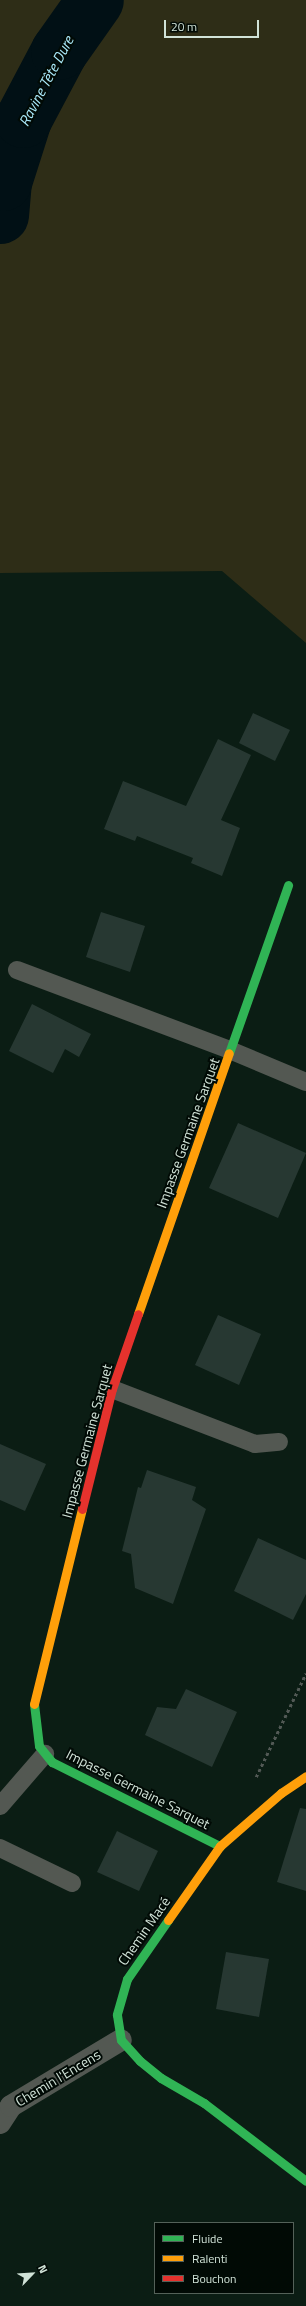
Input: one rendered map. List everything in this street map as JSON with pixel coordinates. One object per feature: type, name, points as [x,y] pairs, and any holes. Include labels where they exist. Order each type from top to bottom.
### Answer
[{"type":"street","name":"Impasse Germaine Sarquet","points":[[220,1846],[52,1762],[39,1746],[34,1709],[112,1390],[232,1051],[288,885]]},
{"type":"street","name":"Chemin Macé","points":[[121,2040],[117,2015],[127,1979],[220,1846],[281,1793],[306,1776]]},
{"type":"street","name":"Chemin l'Encens","points":[[4,2110],[121,2040]]},
{"type":"street","points":[[121,2040],[140,2061],[156,2074],[204,2103],[306,2182]]},
{"type":"lane","points":[[17,970],[232,1051],[306,1082]]},
{"type":"lane","points":[[112,1390],[255,1444],[279,1442]]},
{"type":"lane","points":[[0,1806],[45,1754]]},
{"type":"lane","points":[[0,1848],[72,1883]]},
{"type":"path","points":[[255,1780],[306,1673]]},
{"type":"shaded area","points":[[0,0],[306,0],[306,643],[222,571],[0,573]]},
{"type":"building","points":[[253,713],[290,730],[275,761],[239,743]]},
{"type":"building","points":[[218,739],[251,755],[221,820],[240,828],[222,876],[191,863],[193,858],[137,836],[135,841],[104,829],[123,781],[186,806]]},
{"type":"building","points":[[101,912],[145,926],[130,972],[86,957]]},
{"type":"building","points":[[32,1004],[91,1034],[79,1057],[65,1049],[53,1073],[9,1051]]},
{"type":"building","points":[[238,1123],[306,1153],[278,1218],[209,1188]]},
{"type":"building","points":[[218,1315],[261,1334],[239,1385],[195,1365]]},
{"type":"building","points":[[0,1444],[46,1464],[25,1511],[0,1500]]},
{"type":"building","points":[[147,1470],[196,1487],[192,1500],[206,1509],[173,1604],[135,1588],[131,1554],[122,1551],[138,1487],[141,1488]]},
{"type":"building","points":[[258,1538],[306,1560],[306,1594],[293,1620],[234,1591]]},
{"type":"building","points":[[186,1689],[237,1712],[212,1767],[145,1735],[157,1707],[176,1709]]},
{"type":"building","points":[[300,1808],[306,1809],[306,1891],[277,1882]]},
{"type":"building","points":[[117,1831],[158,1851],[139,1891],[97,1872]]},
{"type":"building","points":[[226,1952],[269,1959],[259,2017],[216,2009]]},
{"type":"waterway","name":"Ravine Tête Dure","points":[[0,215],[3,182],[23,119],[59,51],[95,0]]},
{"type":"traffic: fast","points":[[229,1053],[288,885]]},
{"type":"traffic: fast","points":[[34,1704],[39,1746],[52,1762],[220,1846]]},
{"type":"traffic: fast","points":[[168,1920],[127,1979],[117,2015],[121,2040],[140,2061],[161,2078],[204,2103],[306,2181]]},
{"type":"traffic: slow","points":[[138,1314],[229,1053]]},
{"type":"traffic: slow","points":[[34,1704],[82,1509]]},
{"type":"traffic: slow","points":[[168,1920],[220,1846],[281,1793],[306,1776]]},
{"type":"traffic: jam","points":[[82,1509],[112,1389],[138,1314]]}]
